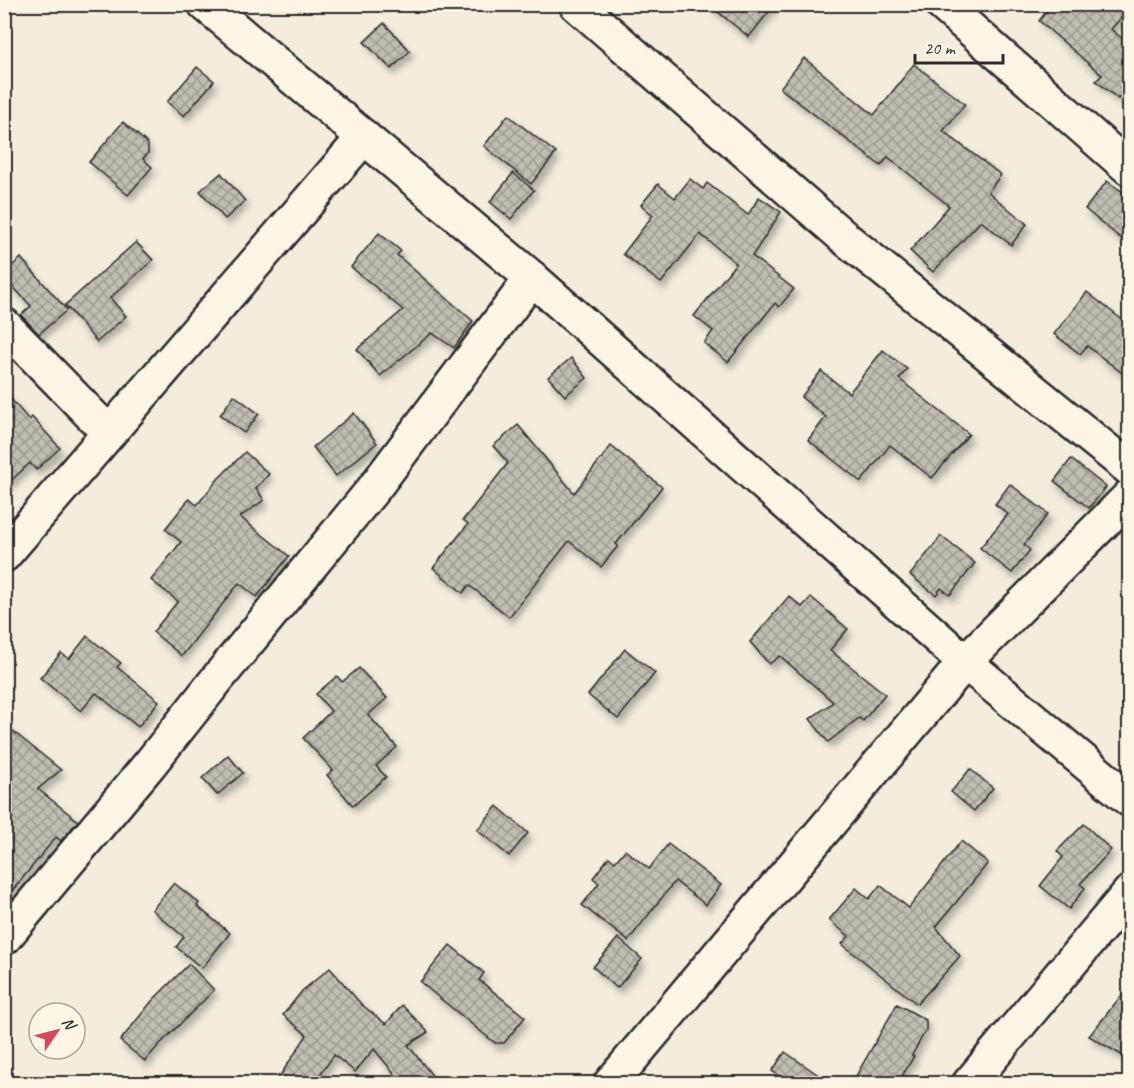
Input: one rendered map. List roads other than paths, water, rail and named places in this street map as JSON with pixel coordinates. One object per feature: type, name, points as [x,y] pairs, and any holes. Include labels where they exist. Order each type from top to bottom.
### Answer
[{"type":"street","points":[[206,4],[532,278],[965,663],[1130,800]]},
{"type":"street","points":[[576,4],[846,239],[1130,469]]},
{"type":"street","points":[[942,4],[1130,170]]},
{"type":"street","points":[[4,555],[364,137]]},
{"type":"street","points":[[4,938],[149,765],[375,487],[532,278]]},
{"type":"street","points":[[4,325],[109,433]]},
{"type":"street","points":[[610,1083],[965,663],[1130,496]]},
{"type":"street","points":[[969,1083],[1130,892]]}]
